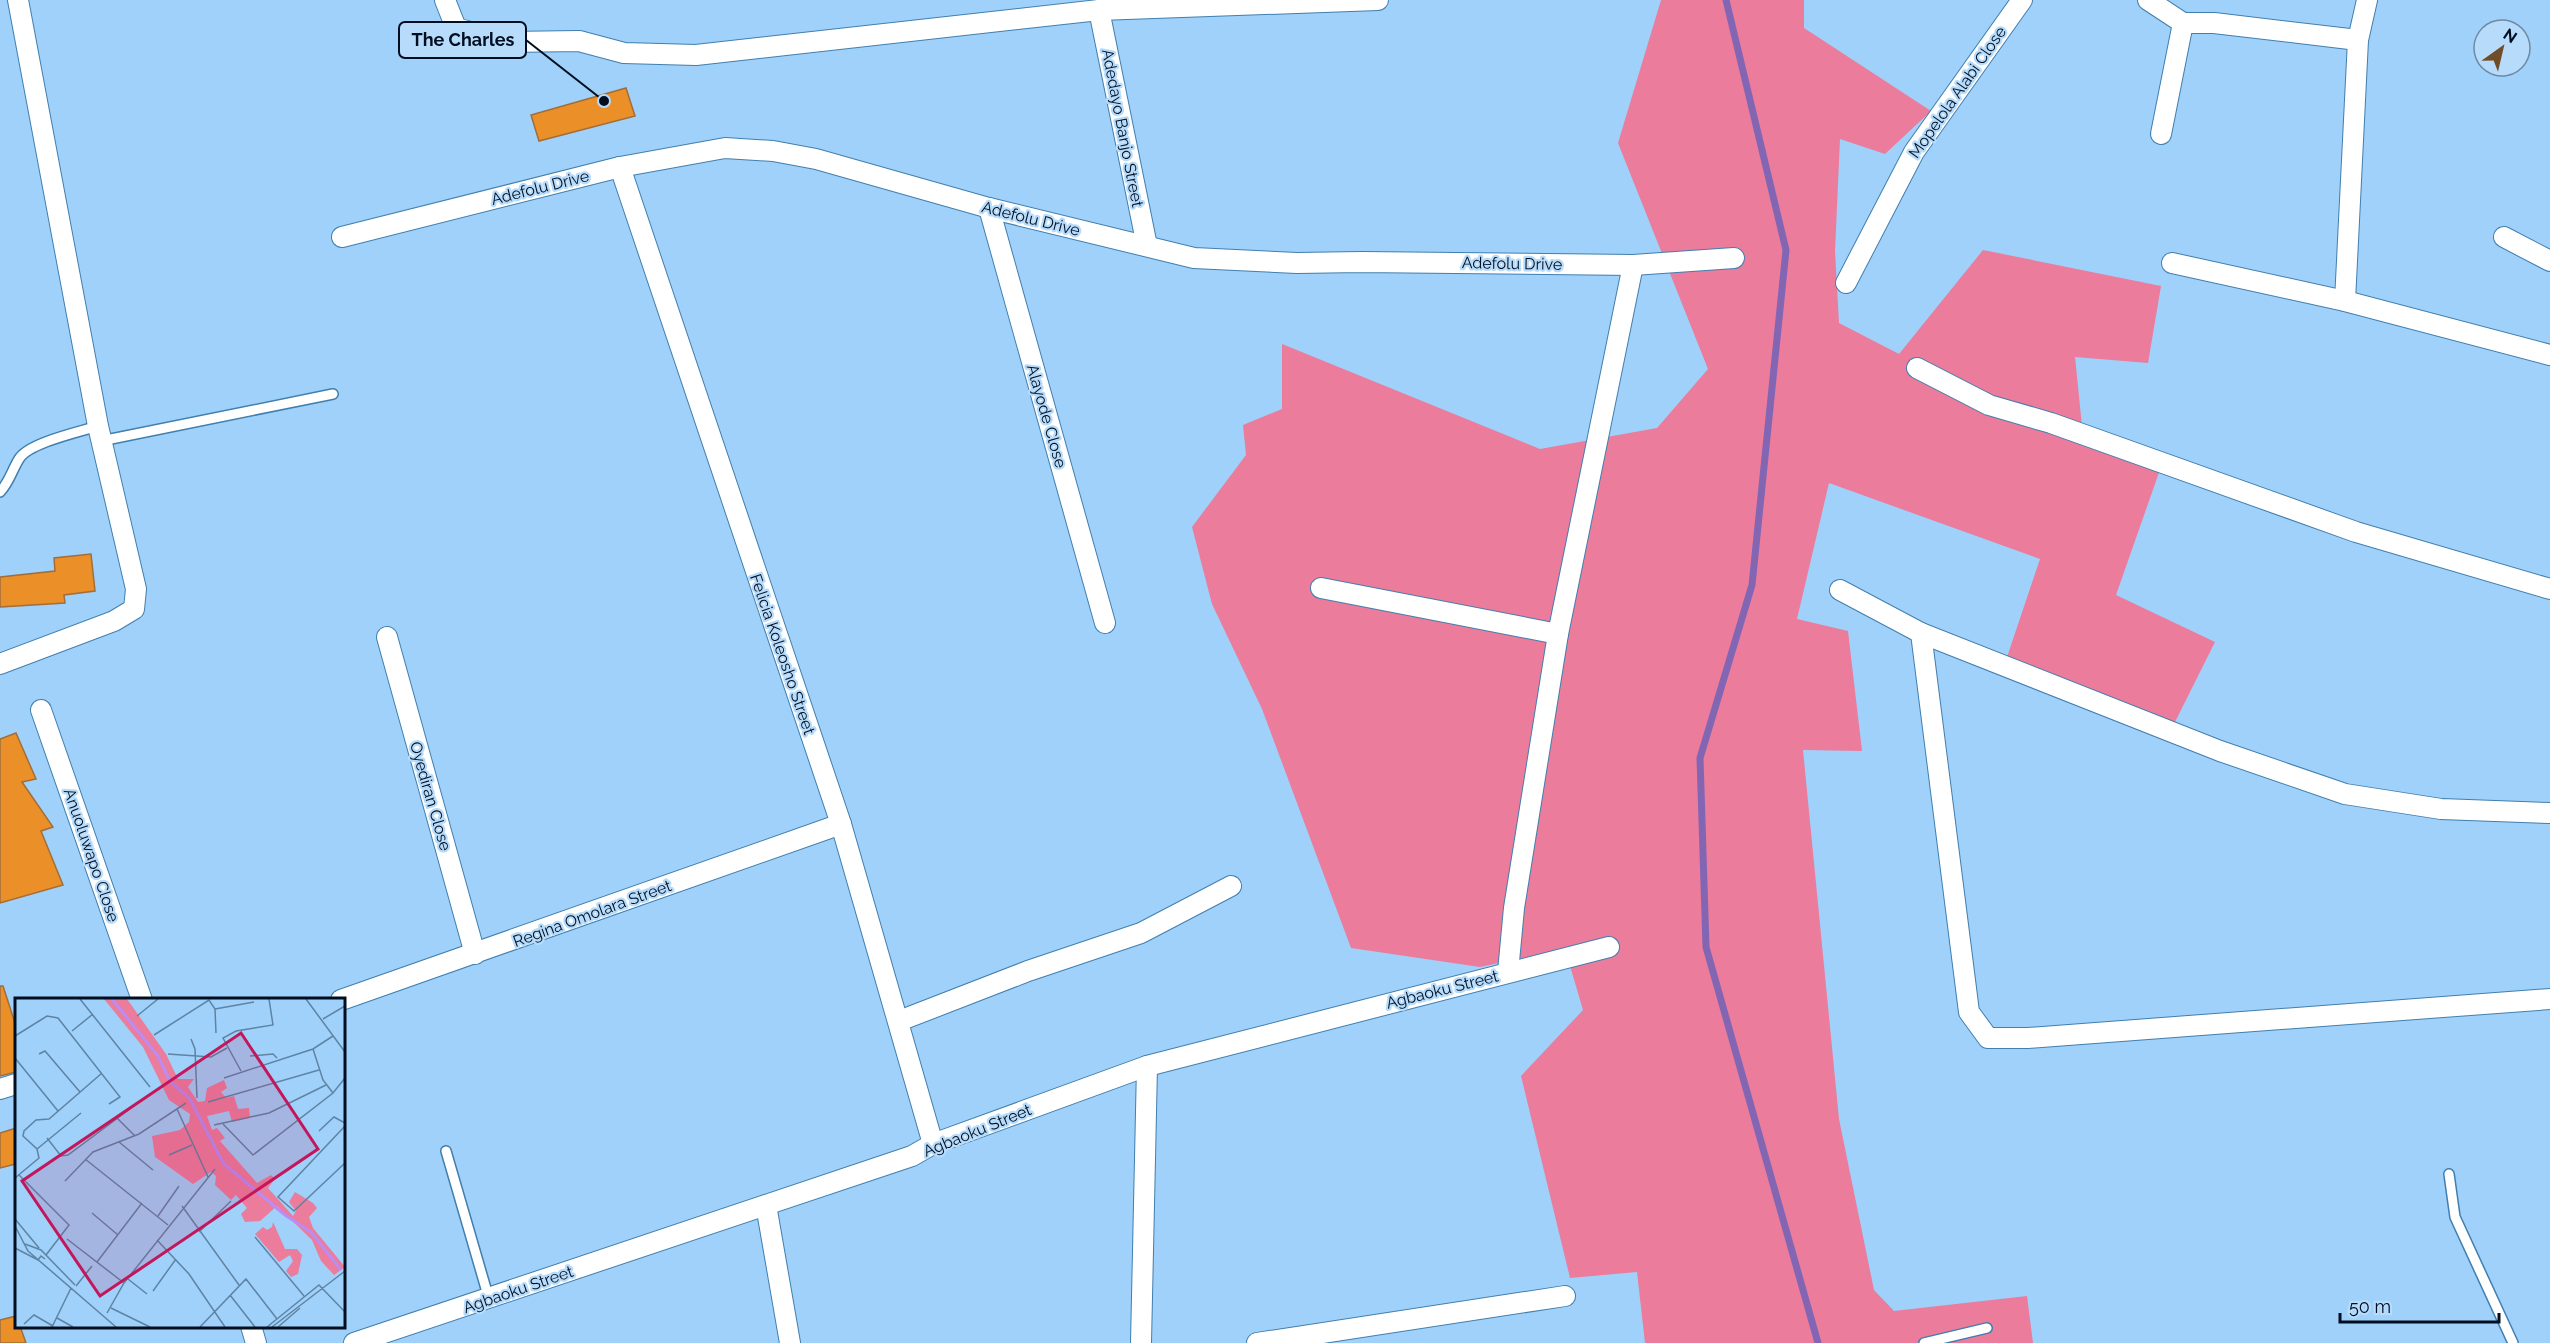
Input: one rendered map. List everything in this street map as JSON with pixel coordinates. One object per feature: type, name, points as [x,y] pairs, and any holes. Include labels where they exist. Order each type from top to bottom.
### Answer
[{"type":"street","points":[[0,664],[114,621],[134,609],[136,589],[99,434],[18,0]]},
{"type":"street","points":[[445,0],[456,28],[477,36],[507,42],[579,41],[624,53],[684,54],[1099,10],[1378,0]]},
{"type":"street","name":"Mopelola Alabi Close","points":[[1846,283],[1914,152],[2022,0]]},
{"type":"street","points":[[2148,0],[2183,22],[2214,23],[2358,40]]},
{"type":"street","points":[[2345,301],[2358,40],[2367,0]]},
{"type":"street","name":"Adedayo Banjo Street","points":[[1099,10],[1147,246]]},
{"type":"street","points":[[2161,134],[2183,22]]},
{"type":"street","name":"Adefolu Drive","points":[[342,237],[620,167],[725,148],[816,159],[989,208],[1194,258],[1297,263],[1361,261],[1633,265],[1734,258]]},
{"type":"street","name":"Felicia Koleosho Street","points":[[620,167],[841,824],[933,1144]]},
{"type":"street","name":"Alayode Close","points":[[989,208],[1105,623]]},
{"type":"street","points":[[2504,237],[2550,261]]},
{"type":"street","points":[[2172,263],[2345,301],[2550,355]]},
{"type":"street","points":[[1508,972],[1514,908],[1558,634],[1633,265]]},
{"type":"street","points":[[1917,368],[1989,405],[2051,423],[2356,532],[2550,589]]},
{"type":"street","points":[[1321,588],[1558,634]]},
{"type":"street","points":[[1840,590],[1921,633],[2220,751],[2345,794],[2441,809],[2550,813]]},
{"type":"street","points":[[1921,633],[1970,1012],[1988,1038],[2028,1038],[2550,999]]},
{"type":"street","name":"Oyediran Close","points":[[387,637],[475,954]]},
{"type":"street","name":"Anuoluwapo Close","points":[[41,710],[142,998]]},
{"type":"street","name":"Regina Omolara Street","points":[[344,998],[841,824]]},
{"type":"street","points":[[898,1021],[1028,971],[1141,933],[1231,886]]},
{"type":"street","name":"Agbaoku Street","points":[[354,1343],[912,1156],[933,1144],[1147,1066],[1609,947]]},
{"type":"street","points":[[1141,1343],[1147,1066]]},
{"type":"street","points":[[0,1089],[15,1084]]},
{"type":"street","points":[[766,1205],[790,1343]]},
{"type":"street","points":[[1257,1343],[1565,1296]]},
{"type":"street","points":[[252,1328],[256,1343]]},
{"type":"lane","points":[[0,492],[10,481],[20,456],[41,444],[333,394]]},
{"type":"lane","points":[[446,1151],[489,1299]]},
{"type":"lane","points":[[2449,1174],[2455,1217],[2513,1343]]},
{"type":"lane","points":[[1924,1343],[1987,1328]]},
{"type":"shaded area","points":[[1661,0],[1804,0],[1804,28],[1931,111],[1885,154],[1840,139],[1835,251],[1839,323],[1899,354],[1983,250],[2161,286],[2148,363],[2075,357],[2083,436],[2162,464],[2116,595],[2215,642],[2172,728],[2004,666],[2040,559],[1829,483],[1797,619],[1848,631],[1862,751],[1803,750],[1839,1119],[1874,1290],[1894,1311],[2027,1296],[2033,1343],[1645,1343],[1637,1272],[1570,1278],[1521,1076],[1583,1010],[1565,949],[1480,967],[1351,948],[1262,709],[1212,604],[1192,527],[1246,455],[1243,425],[1282,409],[1282,344],[1540,449],[1657,428],[1708,369],[1618,143]]},
{"type":"building","points":[[626,88],[635,116],[539,141],[531,115]]},
{"type":"building","points":[[91,554],[95,591],[64,595],[65,603],[0,607],[0,577],[55,571],[54,558]]},
{"type":"building","points":[[16,733],[36,779],[22,782],[53,827],[41,831],[63,885],[0,903],[0,739]]},
{"type":"building","points":[[0,986],[3,986],[15,1023],[15,1072],[0,1076]]},
{"type":"building","points":[[15,1128],[15,1164],[0,1168],[0,1133]]},
{"type":"building","points":[[15,1316],[15,1328],[21,1328],[26,1343],[0,1343],[0,1320]]},
{"type":"waterway","points":[[1726,0],[1786,250],[1752,585],[1700,758],[1706,947],[1818,1343]]},
{"type":"place","name":"The Charles","points":[[604,101]]}]
